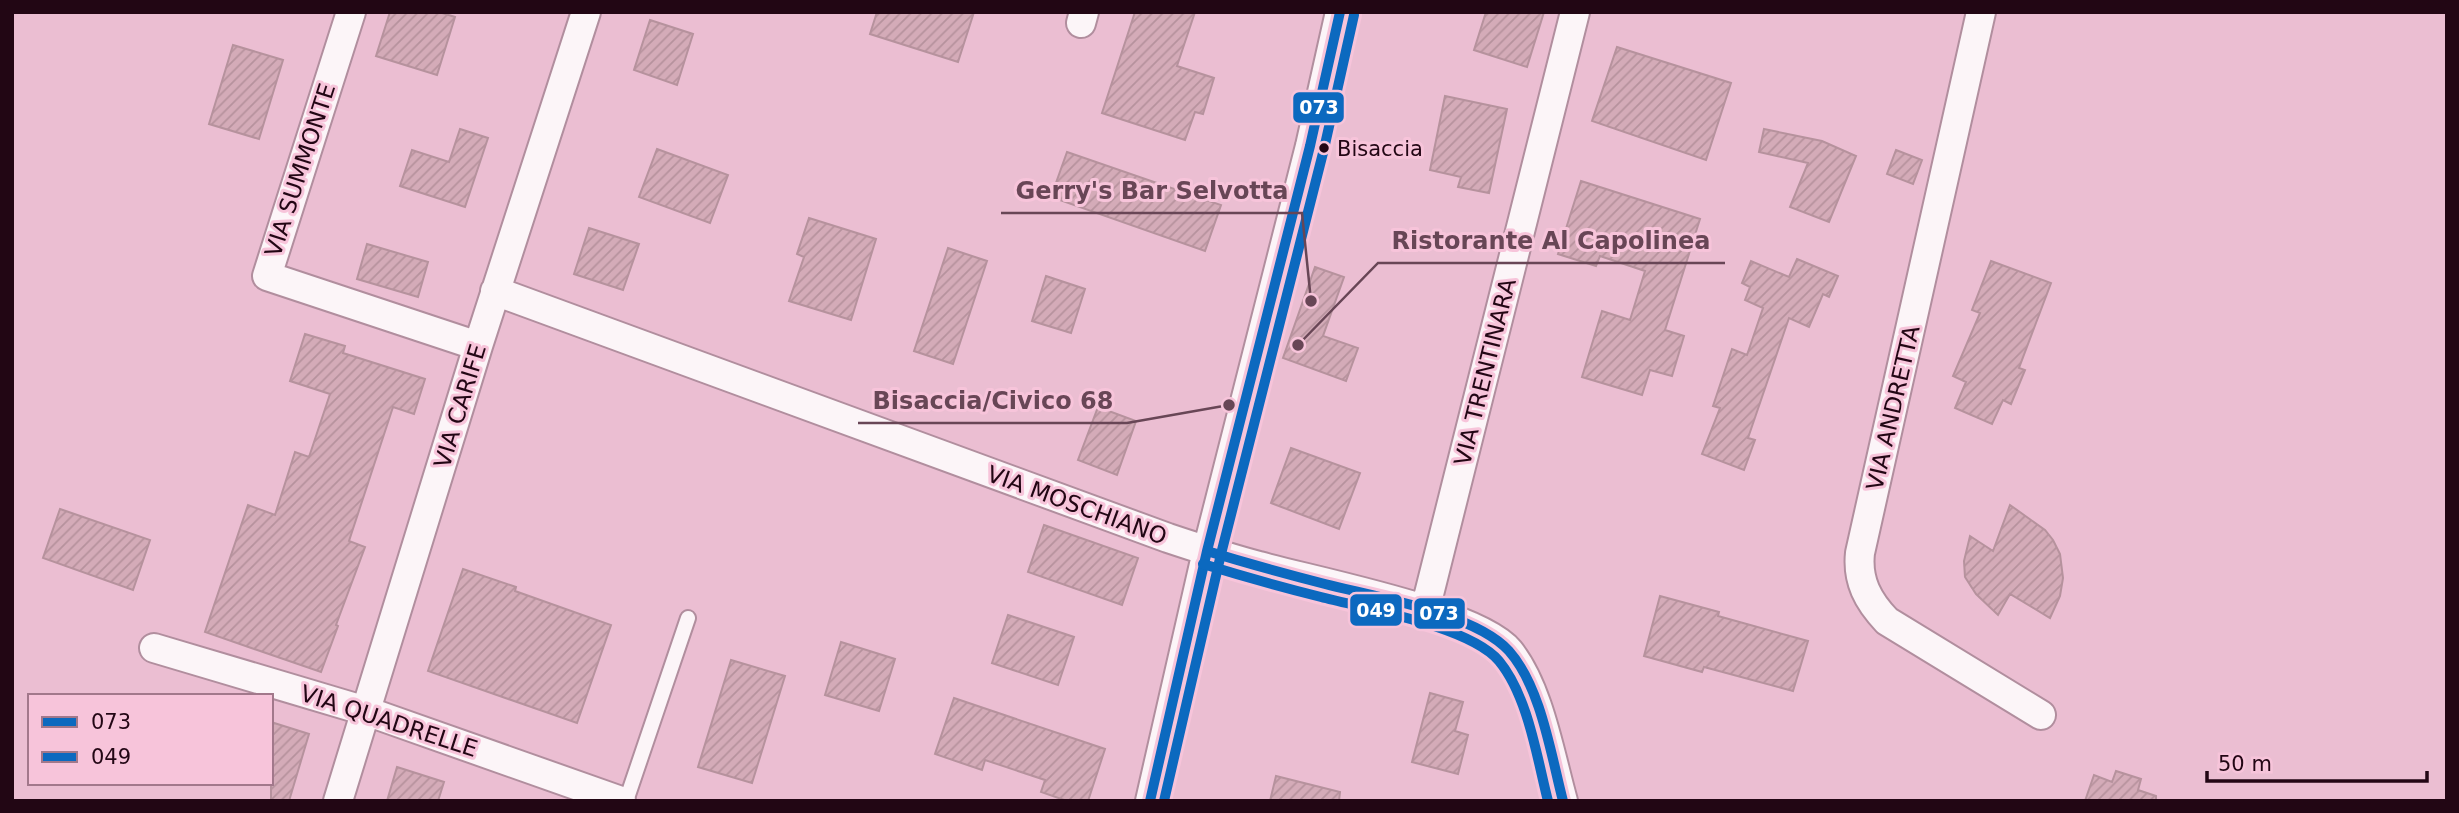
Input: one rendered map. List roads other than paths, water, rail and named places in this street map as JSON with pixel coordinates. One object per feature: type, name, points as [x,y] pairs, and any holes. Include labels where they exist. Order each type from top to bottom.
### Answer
[{"type":"street","name":"VIA SUMMONTE","points":[[351,12],[267,276],[478,346]]},
{"type":"street","name":"VIA CARIFE","points":[[338,801],[478,346],[586,12]]},
{"type":"street","points":[[1150,801],[1208,551],[1310,146],[1340,12]]},
{"type":"street","name":"VIA TRENTINARA","points":[[1425,610],[1575,12]]},
{"type":"street","name":"VIA ANDRETTA","points":[[1981,12],[1860,553],[1860,573],[1870,600],[1887,621],[2041,715]]},
{"type":"street","name":"VIA MOSCHIANO","points":[[495,292],[1168,538],[1425,610],[1485,632],[1510,652],[1530,688],[1563,801]]},
{"type":"street","name":"VIA QUADRELLE","points":[[154,648],[366,711],[623,801]]},
{"type":"lane","points":[[623,801],[688,618]]},
{"type":"place","name":"Bisaccia","points":[[1324,148]]},
{"type":"place","name":"Gerry's Bar Selvotta","points":[[1311,301]]},
{"type":"place","name":"Ristorante Al Capolinea","points":[[1298,345]]},
{"type":"place","name":"Bisaccia/Civico 68","points":[[1229,405]]}]
